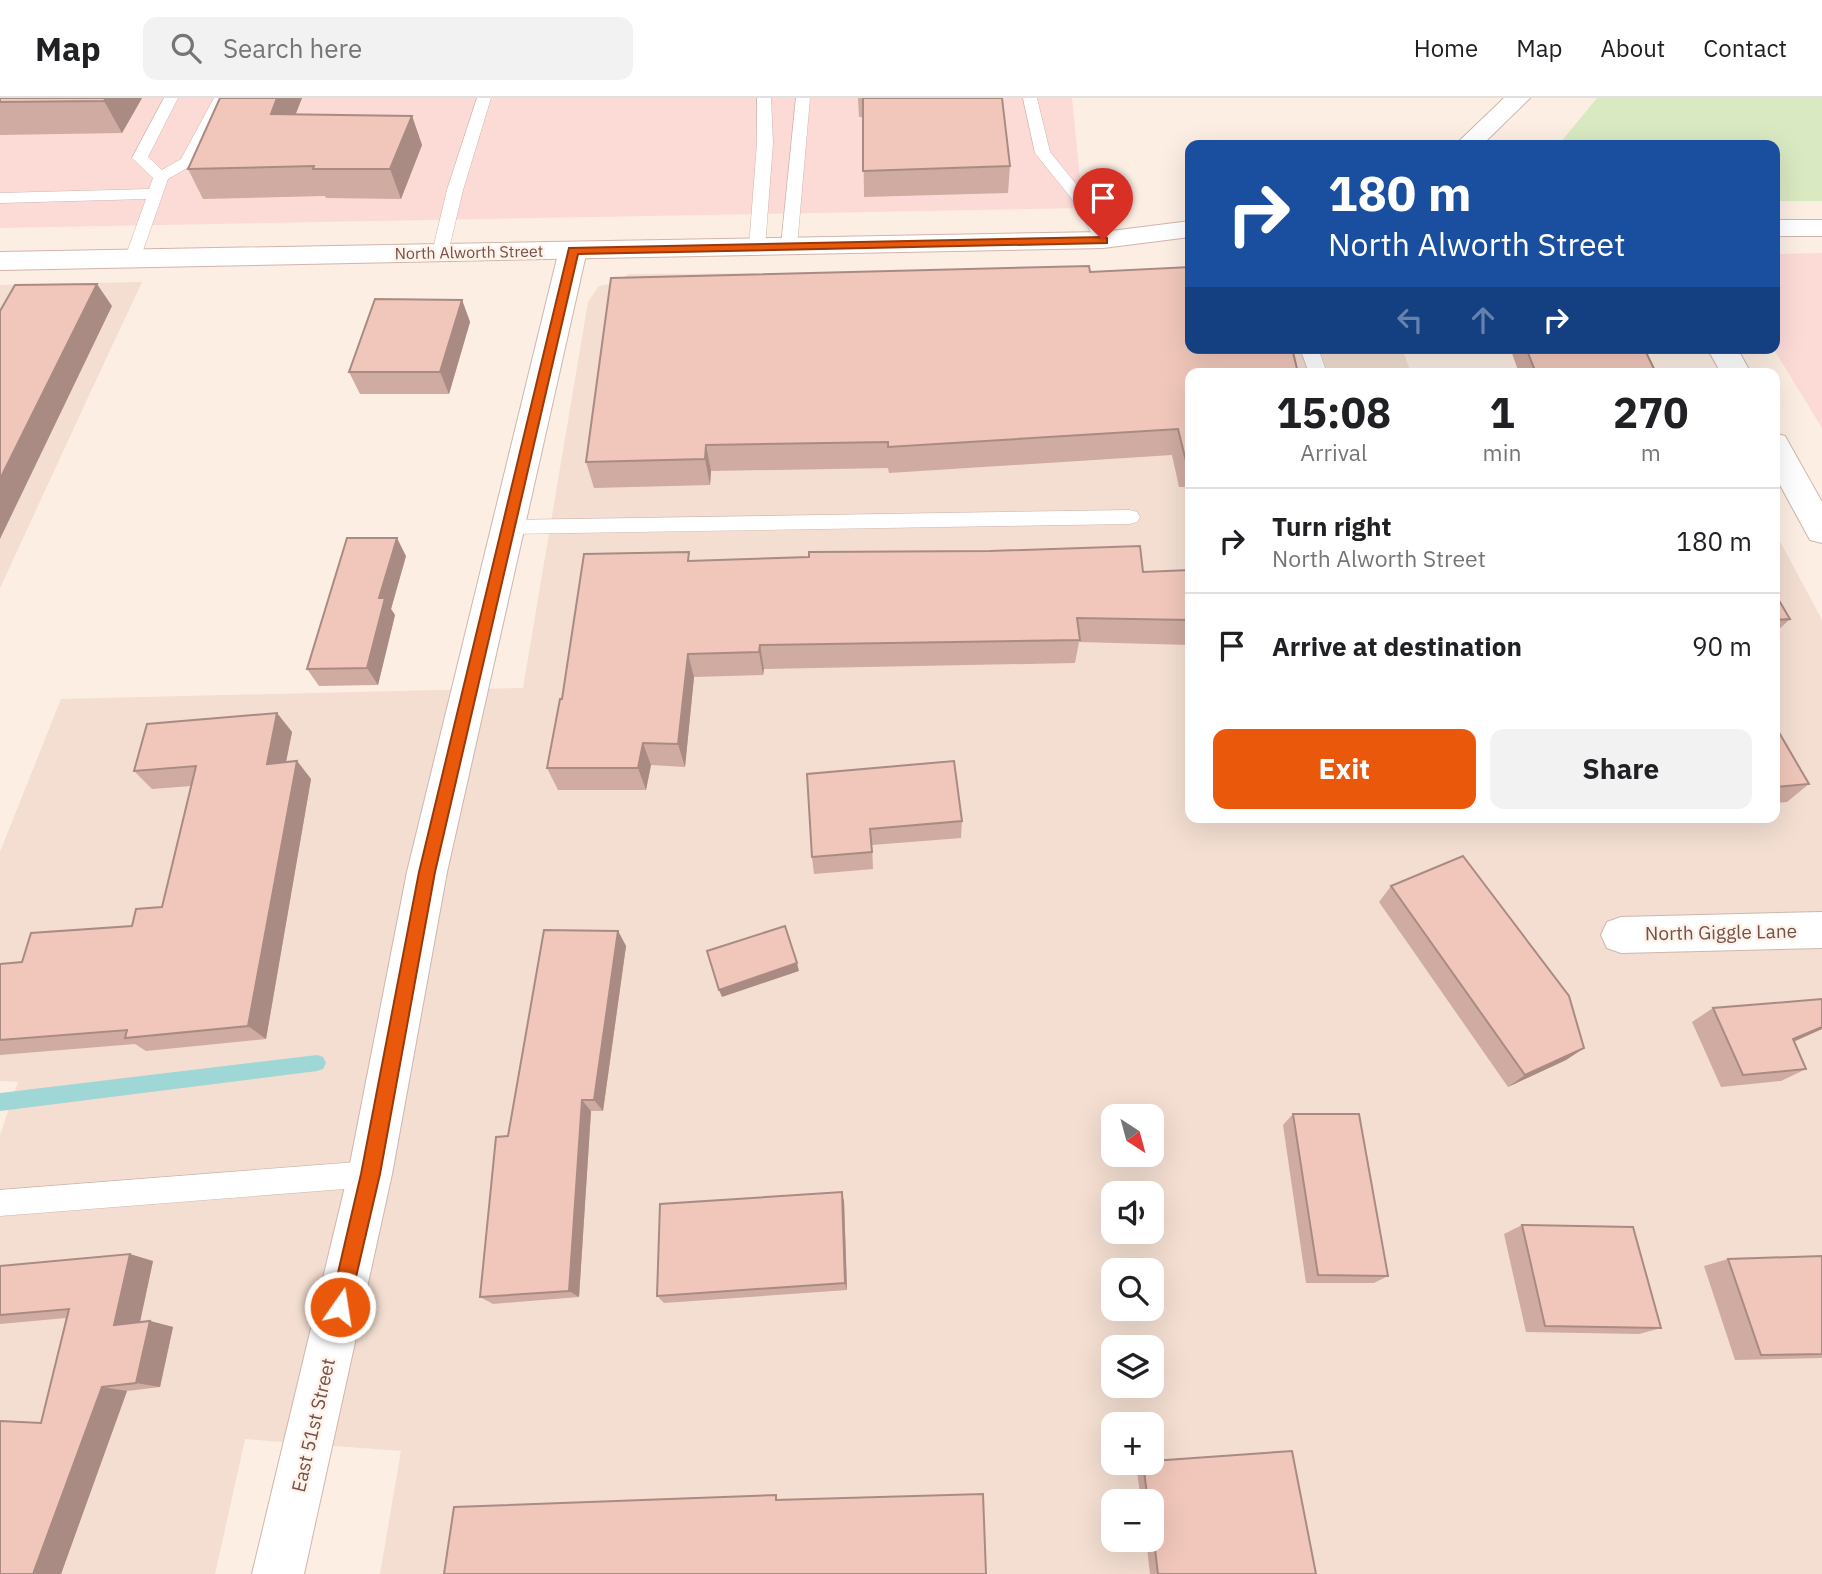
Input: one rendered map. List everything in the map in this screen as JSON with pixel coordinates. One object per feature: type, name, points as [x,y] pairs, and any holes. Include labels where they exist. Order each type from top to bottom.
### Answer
[{"type":"street","points":[[1473,140],[1518,98]]},
{"type":"street","points":[[1780,228],[1822,228]]},
{"type":"street","name":"North Alworth Street","points":[[0,261],[1103,240],[1185,230]]},
{"type":"street","name":"East 51st Street","points":[[278,1574],[370,1174],[427,872],[573,250]]},
{"type":"street","points":[[1780,455],[1822,531]]},
{"type":"street","name":"North Giggle Lane","points":[[1621,935],[1822,930]]},
{"type":"lane","points":[[161,177],[139,158],[170,98]]},
{"type":"lane","points":[[133,258],[161,177],[187,162],[208,127],[221,98]]},
{"type":"lane","points":[[440,253],[484,98]]},
{"type":"lane","points":[[757,247],[765,143],[764,98]]},
{"type":"lane","points":[[789,247],[803,98]]},
{"type":"lane","points":[[1030,98],[1043,153],[1083,203],[1103,240]]},
{"type":"lane","points":[[0,198],[155,194]]},
{"type":"lane","points":[[508,527],[1130,516]]},
{"type":"lane","points":[[0,1203],[370,1174]]},
{"type":"shaded area","points":[[10,98],[1072,98],[1083,208],[0,228],[0,113]]},
{"type":"shaded area","points":[[1822,253],[1822,428],[1777,354],[1780,354],[1780,254]]},
{"type":"shaded area","points":[[1115,271],[1185,343],[1185,354],[1404,354],[1409,368],[1185,368],[1185,823],[1780,823],[1780,541],[1822,620],[1822,1574],[380,1574],[401,1451],[245,1439],[215,1574],[0,1574],[0,1135],[18,1082],[0,1081],[0,852],[61,699],[523,688],[588,302],[599,286],[620,282],[628,274]]},
{"type":"shaded area","points":[[142,282],[90,393],[0,588],[0,285]]},
{"type":"green space","points":[[1597,98],[1822,98],[1822,201],[1780,201],[1780,140],[1562,140]]},
{"type":"building","points":[[0,98],[106,98],[104,101],[0,102]]},
{"type":"building","points":[[220,98],[277,98],[271,114],[412,116],[390,169],[313,169],[314,166],[188,169]]},
{"type":"building","points":[[863,98],[1002,98],[1010,166],[863,171]]},
{"type":"building","points":[[1089,266],[1090,272],[1185,267],[1185,354],[1293,354],[1297,368],[1185,368],[1185,457],[1178,429],[888,447],[888,442],[706,445],[705,459],[586,462],[611,278]]},
{"type":"building","points":[[97,284],[0,479],[0,311],[15,285]]},
{"type":"building","points":[[375,299],[462,300],[440,372],[349,372]]},
{"type":"building","points":[[1528,354],[1647,354],[1654,368],[1534,368]]},
{"type":"building","points":[[347,538],[397,538],[379,598],[385,598],[367,668],[307,669]]},
{"type":"building","points":[[1140,546],[1143,572],[1185,570],[1185,620],[1077,618],[1080,640],[760,645],[759,652],[688,654],[678,744],[643,743],[638,768],[547,768],[562,699],[584,554],[689,552],[688,561],[809,557],[809,552],[990,551]]},
{"type":"building","points":[[1780,602],[1790,619],[1780,620]]},
{"type":"building","points":[[277,713],[267,764],[297,761],[248,1026],[125,1038],[127,1030],[0,1040],[0,964],[22,962],[31,933],[132,926],[136,909],[162,907],[196,766],[134,771],[147,724]]},
{"type":"building","points":[[1780,734],[1809,784],[1780,786]]},
{"type":"building","points":[[954,761],[962,821],[870,829],[872,852],[812,857],[807,774]]},
{"type":"building","points":[[1463,856],[1569,996],[1584,1048],[1525,1075],[1391,886]]},
{"type":"building","points":[[785,926],[797,963],[719,990],[707,951]]},
{"type":"building","points":[[544,930],[618,931],[594,1100],[582,1100],[569,1291],[480,1297],[496,1137],[508,1136]]},
{"type":"building","points":[[1822,999],[1822,1027],[1793,1039],[1806,1069],[1743,1075],[1713,1008]]},
{"type":"building","points":[[1293,1114],[1359,1114],[1388,1276],[1318,1275]]},
{"type":"building","points":[[842,1192],[845,1283],[657,1296],[660,1204]]},
{"type":"building","points":[[1522,1225],[1633,1227],[1661,1328],[1545,1326]]},
{"type":"building","points":[[130,1254],[114,1325],[150,1321],[136,1383],[102,1387],[33,1574],[0,1574],[0,1421],[41,1423],[69,1309],[0,1315],[0,1266]]},
{"type":"building","points":[[1822,1256],[1822,1354],[1761,1355],[1728,1259]]},
{"type":"building","points":[[1292,1451],[1316,1574],[1158,1574],[1155,1552],[1164,1552],[1164,1489],[1146,1489],[1145,1475],[1164,1475],[1164,1460]]},
{"type":"building","points":[[983,1494],[986,1574],[444,1574],[454,1507],[776,1495],[776,1500]]},
{"type":"waterway","points":[[0,1102],[317,1063]]},
{"type":"route","points":[[340,1307],[370,1174],[427,872],[573,250],[1103,240]]}]
